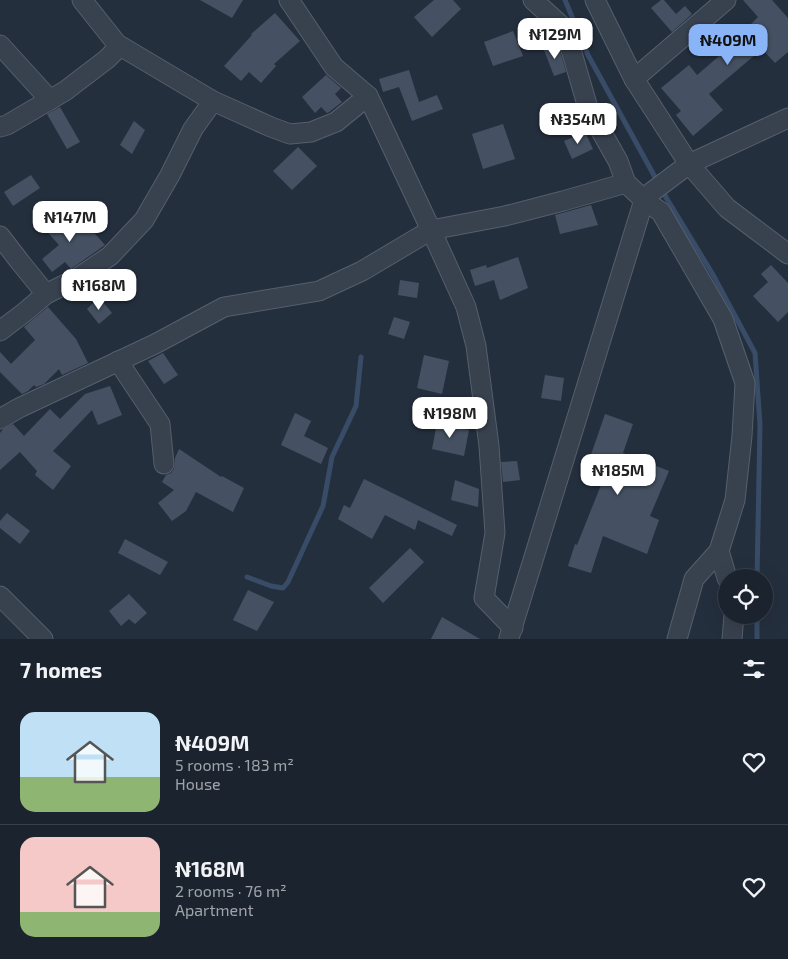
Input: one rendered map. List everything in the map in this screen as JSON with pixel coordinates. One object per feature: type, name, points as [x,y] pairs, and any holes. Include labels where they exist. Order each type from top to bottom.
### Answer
[{"type":"street","points":[[82,0],[117,44],[213,102],[290,134],[311,132],[336,122],[368,96]]},
{"type":"street","points":[[289,0],[334,67],[368,96],[466,307],[476,346],[489,446],[495,533],[484,598],[511,634]]},
{"type":"street","points":[[533,0],[565,29],[588,108],[618,161],[626,182],[647,197],[661,212],[723,319],[745,383],[742,436],[735,500],[719,551],[694,579],[677,639]]},
{"type":"street","points":[[596,0],[634,79],[688,164],[727,208],[788,254]]},
{"type":"street","points":[[634,79],[726,0]]},
{"type":"street","points":[[0,128],[65,91],[107,59],[114,52],[117,44]]},
{"type":"street","points":[[0,45],[50,100]]},
{"type":"street","points":[[0,331],[46,294],[76,279],[110,256],[144,220],[170,175],[193,129],[213,102]]},
{"type":"street","points":[[511,634],[647,197],[688,164],[786,121]]},
{"type":"street","points":[[0,419],[19,408],[155,344],[224,307],[320,291],[362,271],[431,230],[505,216],[626,182]]},
{"type":"street","points":[[0,236],[46,294]]},
{"type":"street","points":[[118,361],[160,424],[164,464]]},
{"type":"street","points":[[719,551],[724,569]]},
{"type":"street","points":[[0,596],[43,639]]},
{"type":"street","points":[[732,639],[733,624]]},
{"type":"building","points":[[200,0],[243,0],[232,18]]},
{"type":"building","points":[[434,0],[453,0],[461,9],[432,37],[414,17]]},
{"type":"building","points":[[661,0],[664,0],[676,14],[685,6],[692,14],[672,32],[651,8]]},
{"type":"building","points":[[743,0],[772,0],[788,18],[788,52],[775,63],[762,49],[709,94],[723,110],[693,136],[676,115],[681,111],[661,88],[689,65],[697,75],[733,44],[758,17]]},
{"type":"building","points":[[275,13],[300,41],[274,64],[276,66],[261,83],[249,72],[241,81],[224,66],[251,34]]},
{"type":"building","points":[[513,31],[523,56],[493,66],[484,42]]},
{"type":"building","points":[[558,44],[566,72],[554,76],[544,50]]},
{"type":"building","points":[[409,70],[419,102],[437,95],[443,109],[412,121],[399,87],[383,92],[379,79]]},
{"type":"building","points":[[326,75],[341,88],[335,94],[342,102],[327,113],[321,107],[315,113],[302,97]]},
{"type":"building","points":[[60,107],[80,142],[67,149],[47,114]]},
{"type":"building","points":[[134,121],[145,130],[132,154],[120,145]]},
{"type":"building","points":[[503,124],[515,159],[483,169],[472,134]]},
{"type":"building","points":[[585,132],[593,149],[572,159],[564,141]]},
{"type":"building","points":[[298,147],[317,166],[292,190],[273,171]]},
{"type":"building","points":[[31,175],[40,188],[13,206],[4,192]]},
{"type":"building","points":[[591,205],[598,225],[560,234],[555,215]]},
{"type":"building","points":[[55,212],[70,229],[82,219],[105,245],[71,269],[65,262],[52,272],[42,259],[59,245],[41,225]]},
{"type":"building","points":[[518,257],[528,288],[500,300],[494,280],[475,286],[470,270],[486,265],[487,268]]},
{"type":"building","points":[[771,265],[788,283],[788,312],[778,322],[753,296],[768,282],[761,274]]},
{"type":"building","points":[[400,280],[419,283],[417,298],[398,295]]},
{"type":"building","points":[[99,297],[112,313],[99,324],[87,309]]},
{"type":"building","points":[[48,307],[76,339],[88,363],[62,375],[59,369],[44,384],[36,387],[34,385],[22,394],[0,372],[0,352],[11,364],[35,340],[24,327]]},
{"type":"building","points":[[394,317],[410,322],[404,339],[388,334]]},
{"type":"building","points":[[163,353],[178,375],[164,384],[148,361]]},
{"type":"building","points":[[424,355],[449,361],[442,394],[417,388]]},
{"type":"building","points":[[545,375],[564,378],[561,401],[541,398]]},
{"type":"building","points":[[110,386],[122,415],[98,425],[92,410],[53,451],[71,466],[53,490],[35,475],[37,471],[20,452],[0,470],[0,433],[3,429],[13,424],[24,436],[50,409],[60,419],[85,394]]},
{"type":"building","points":[[295,413],[311,421],[304,436],[328,448],[321,464],[281,445]]},
{"type":"building","points":[[605,414],[633,424],[623,453],[669,471],[650,516],[659,520],[647,554],[603,536],[591,573],[568,566],[575,544],[577,545],[601,485],[583,478]]},
{"type":"building","points":[[437,423],[469,430],[464,456],[432,449]]},
{"type":"building","points":[[179,449],[221,477],[244,488],[233,512],[196,492],[186,511],[172,521],[158,503],[174,490],[162,482],[166,475],[174,469],[175,458]]},
{"type":"building","points":[[517,461],[520,480],[503,482],[501,462]]},
{"type":"building","points":[[364,479],[457,525],[452,536],[418,520],[415,530],[385,515],[372,539],[338,519],[344,505],[350,508]]},
{"type":"building","points":[[455,480],[479,489],[478,507],[451,500]]},
{"type":"building","points":[[7,513],[30,531],[20,544],[0,528],[0,521]]},
{"type":"building","points":[[125,539],[168,562],[160,575],[118,553]]},
{"type":"building","points":[[410,548],[424,562],[383,603],[369,588]]},
{"type":"building","points":[[248,590],[274,602],[257,631],[233,620]]},
{"type":"building","points":[[129,594],[147,613],[135,624],[129,619],[121,626],[109,611]]},
{"type":"building","points":[[442,617],[480,639],[431,639]]},
{"type":"waterway","points":[[565,0],[588,55],[667,199],[712,273],[755,353],[760,425],[757,569]]},
{"type":"waterway","points":[[247,577],[271,586],[283,588],[288,582],[323,506],[332,457],[356,406],[361,357]]},
{"type":"waterway","points":[[757,624],[757,639]]}]
